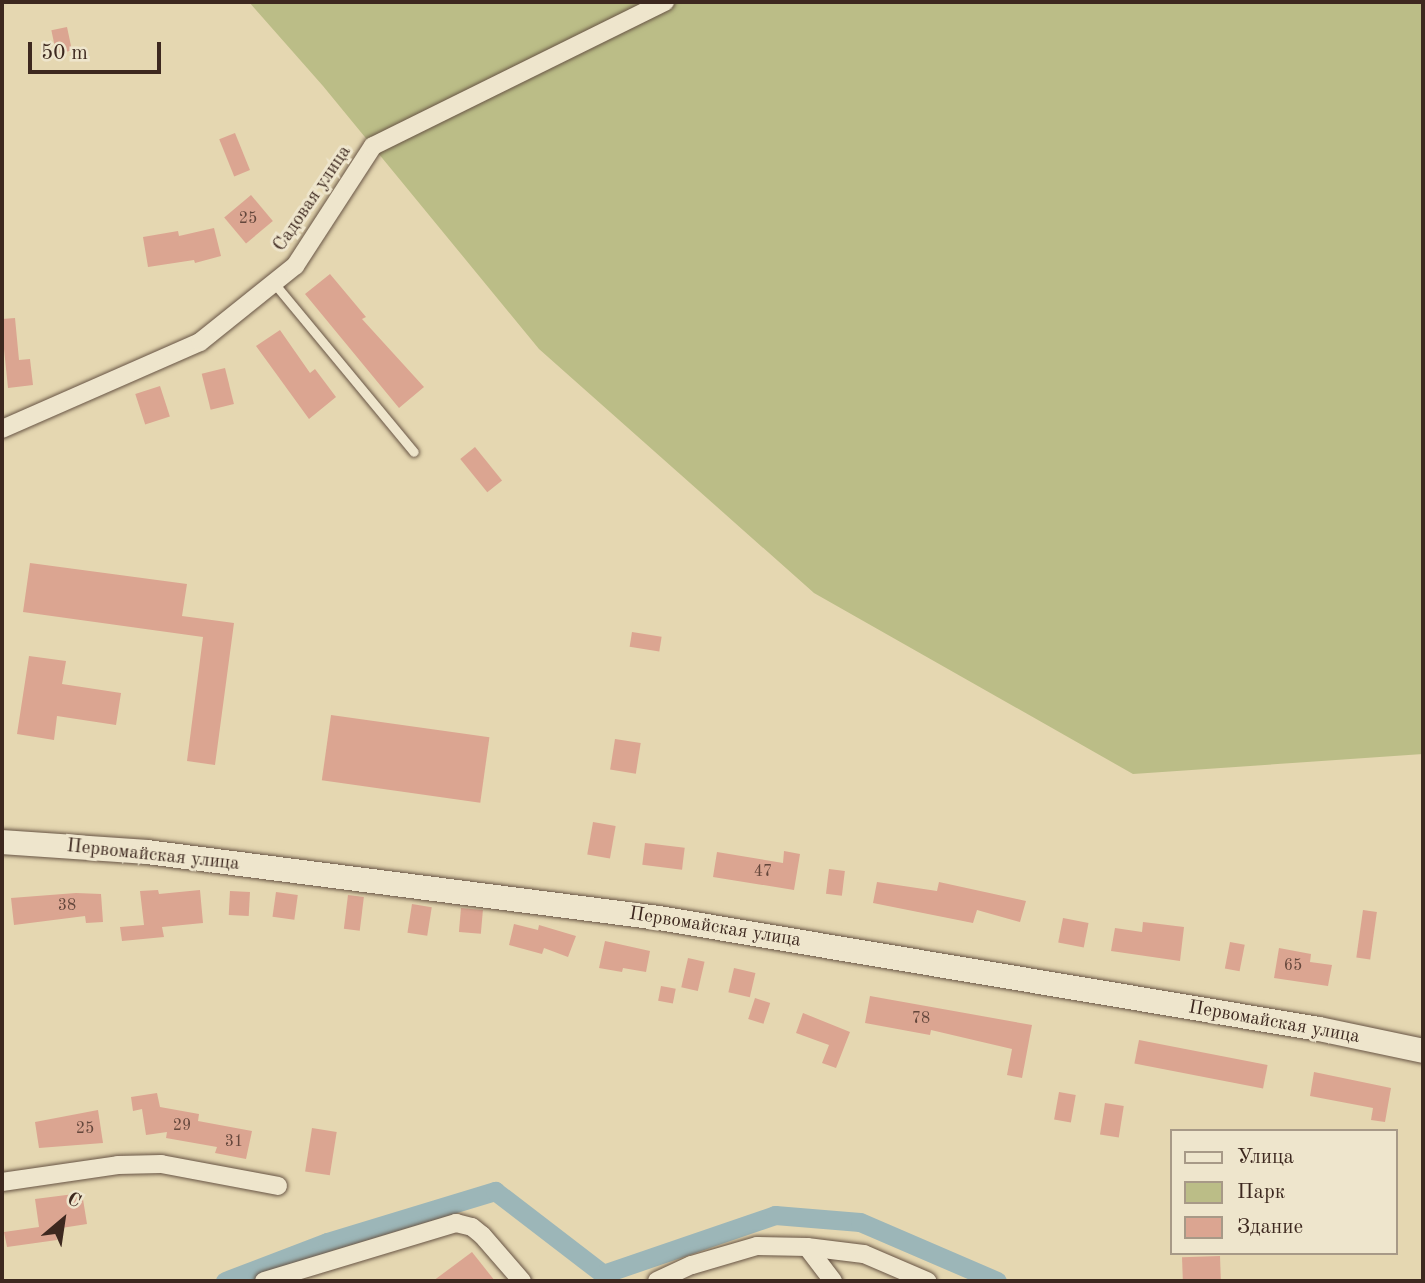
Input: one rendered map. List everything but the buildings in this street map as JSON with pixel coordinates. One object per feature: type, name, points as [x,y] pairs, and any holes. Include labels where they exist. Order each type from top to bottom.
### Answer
[{"type":"main road","name":"Первомайская улица","points":[[2,842],[147,852],[659,918],[1320,1029],[1423,1051]]},
{"type":"street","name":"Садовая улица","points":[[2,429],[200,342],[295,266],[373,146],[665,2]]},
{"type":"street","points":[[2,1182],[118,1165],[161,1164],[278,1186]]},
{"type":"street","points":[[268,1281],[456,1223],[472,1227],[522,1281]]},
{"type":"street","points":[[657,1281],[692,1265],[757,1246],[807,1247],[864,1254],[928,1281]]},
{"type":"street","points":[[807,1247],[833,1281]]},
{"type":"lane","points":[[274,283],[414,452]]},
{"type":"green space","points":[[249,2],[1423,2],[1423,754],[1133,774],[814,593],[539,349],[323,86]]},
{"type":"waterway","points":[[225,1281],[327,1242],[495,1191],[603,1274],[775,1215],[860,1222],[997,1281]]}]
